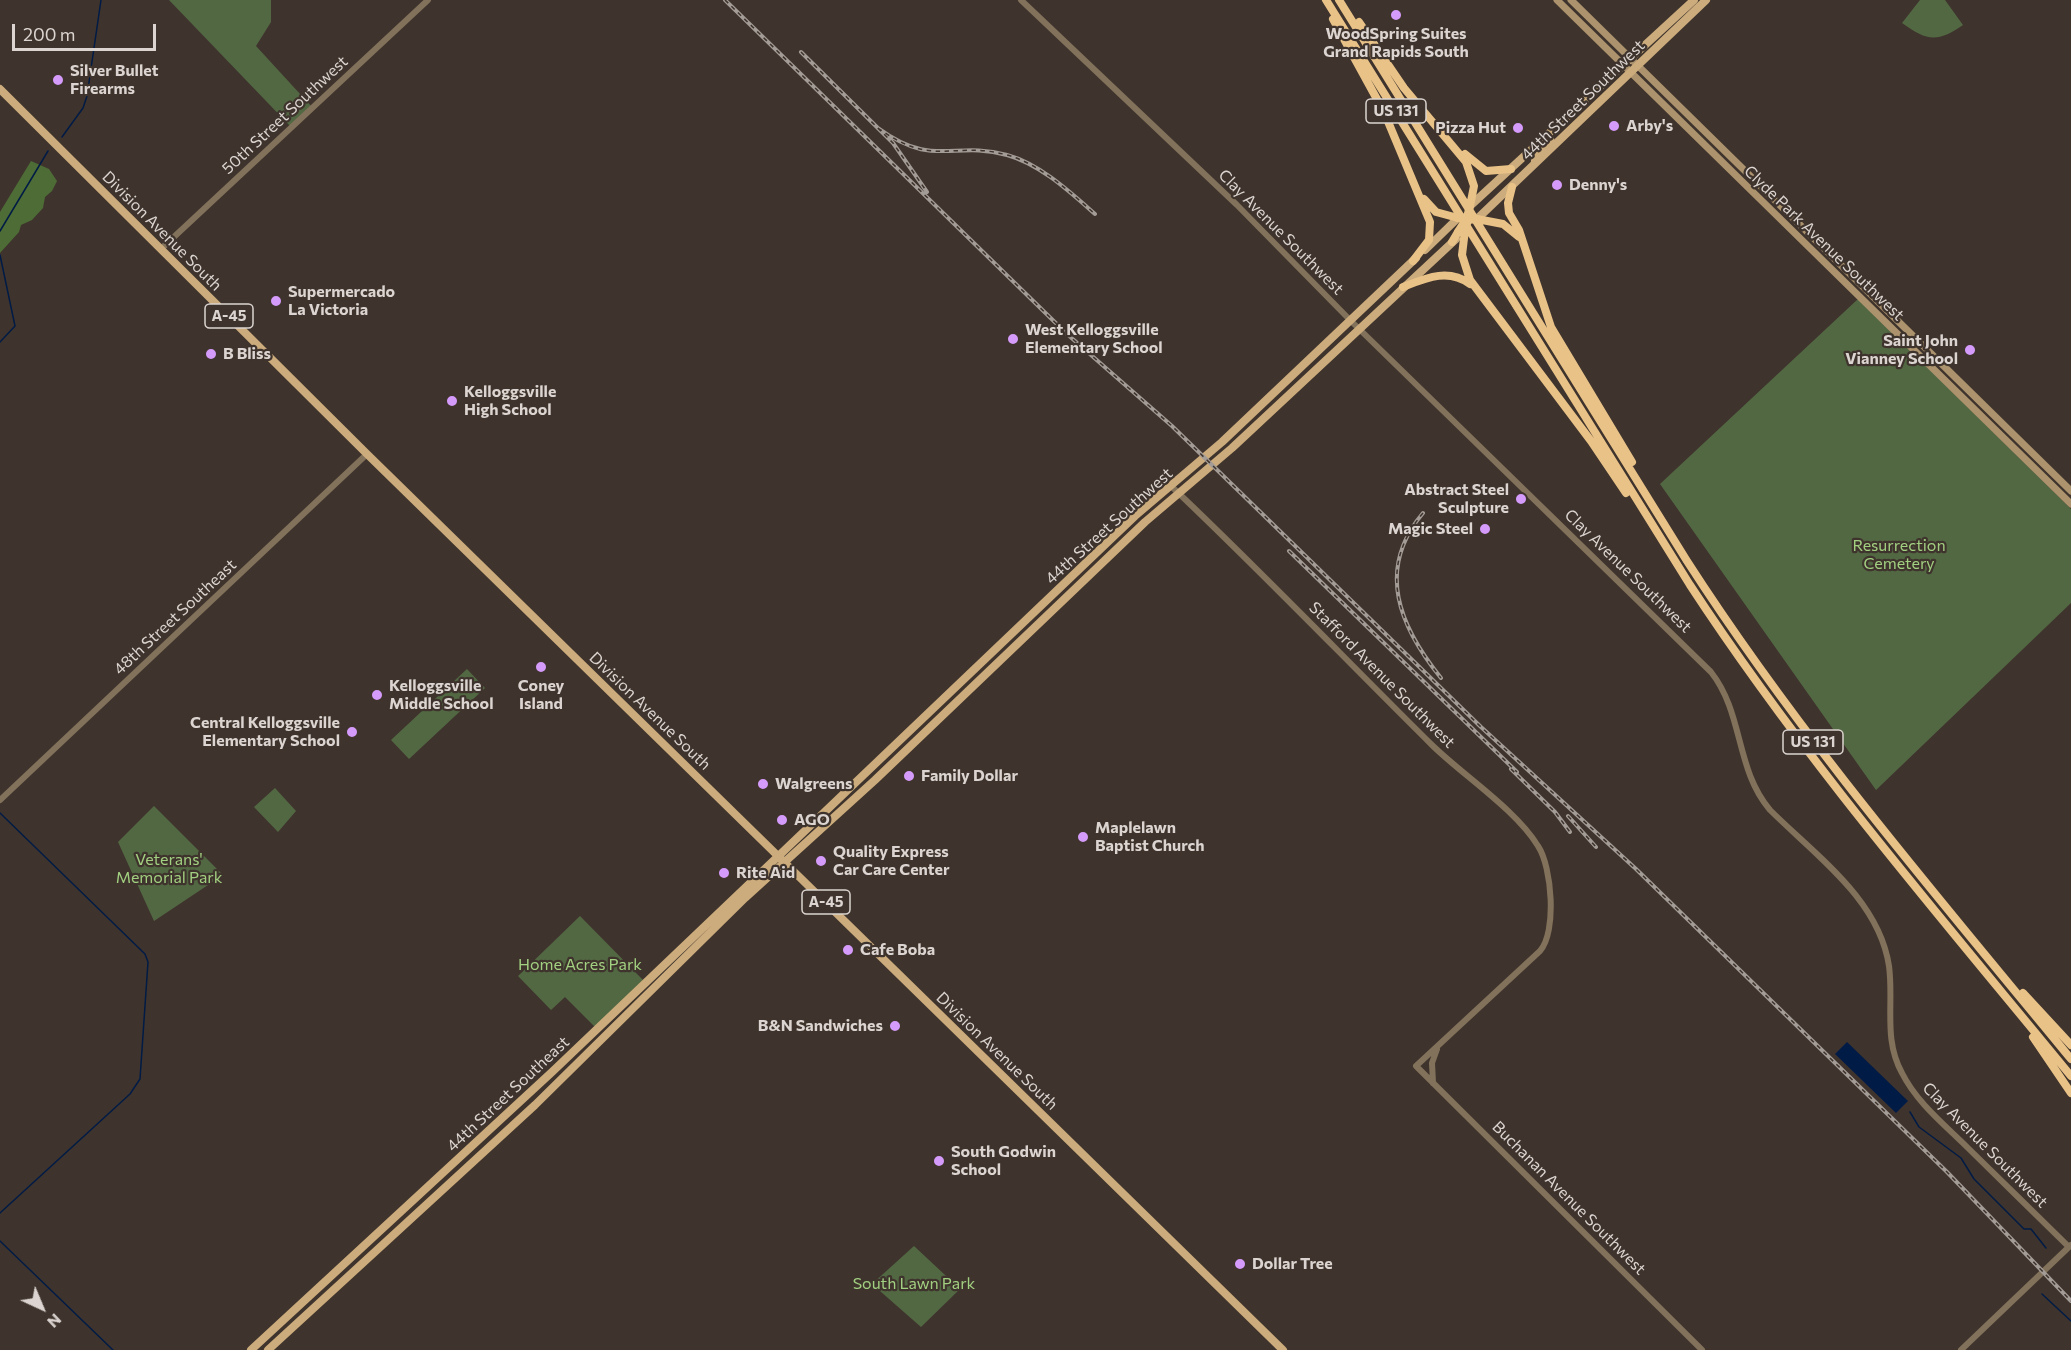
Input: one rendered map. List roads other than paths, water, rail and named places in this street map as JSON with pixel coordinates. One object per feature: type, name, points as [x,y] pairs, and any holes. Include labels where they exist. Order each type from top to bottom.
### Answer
[{"type":"highway","points":[[1325,0],[1375,95],[1432,230],[1427,244],[1413,261]]},
{"type":"highway","name":"US 131","points":[[1325,0],[1667,549],[1726,639],[1791,731],[2071,1076]]},
{"type":"highway","points":[[1341,0],[1404,88],[1468,165],[1473,179],[1472,202],[1466,223],[1464,266],[1480,295]]},
{"type":"highway","name":"US 131","points":[[1341,0],[1722,615],[1828,762],[2071,1059]]},
{"type":"highway","points":[[1445,135],[1482,170],[1492,172],[1511,169]]},
{"type":"highway","points":[[1413,181],[1429,206],[1466,223],[1503,224],[1520,238]]},
{"type":"highway","points":[[1512,187],[1508,206],[1551,327],[1634,465],[1655,510]]},
{"type":"highway","points":[[1452,242],[1466,223]]},
{"type":"highway","points":[[1403,287],[1431,276],[1449,275],[1469,282],[1591,441],[1667,549]]},
{"type":"highway","points":[[1990,960],[2071,1046]]},
{"type":"highway","points":[[1994,982],[2071,1093]]},
{"type":"main road","name":"Clyde Park Avenue Southwest","points":[[1557,0],[2071,504]]},
{"type":"main road","name":"Clyde Park Avenue Southwest","points":[[1571,0],[2071,491]]},
{"type":"main road","name":"44th Street Southwest","points":[[1472,202],[1555,130],[1694,0]]},
{"type":"main road","name":"44th Street Southwest","points":[[779,855],[1135,516],[1222,442],[1413,261],[1512,187],[1706,0]]},
{"type":"main road","name":"Division Avenue South","points":[[0,88],[368,454],[1283,1350]]},
{"type":"main road","points":[[1563,138],[1563,131],[1576,110]]},
{"type":"main road","points":[[1532,168],[1555,130]]},
{"type":"main road","name":"44th Street Southwest","points":[[786,861],[1452,242]]},
{"type":"main road","points":[[1044,619],[1057,600],[1054,594]]},
{"type":"main road","points":[[916,741],[915,732],[918,723]]},
{"type":"main road","points":[[898,742],[900,756]]},
{"type":"main road","points":[[875,780],[873,773],[876,763]]},
{"type":"main road","name":"44th Street Southeast","points":[[251,1350],[568,1057],[779,855]]},
{"type":"main road","name":"44th Street Southeast","points":[[268,1350],[568,1073],[786,861]]},
{"type":"main road","points":[[568,1057],[566,1066],[568,1073]]},
{"type":"main road","points":[[552,1072],[552,1088]]},
{"type":"main road","points":[[391,1234],[389,1224],[394,1217]]},
{"type":"main road","points":[[333,1289],[336,1280],[334,1272]]},
{"type":"main road","points":[[301,1303],[304,1311],[301,1319]]},
{"type":"street","name":"50th Street Southwest","points":[[161,249],[428,0]]},
{"type":"street","name":"Clay Avenue Southwest","points":[[1021,0],[1229,197],[1358,328],[1488,452],[1717,679],[1734,712],[1743,758],[1757,792],[1770,810],[1864,905],[1879,929],[1890,970],[1889,1031],[1893,1050],[1907,1083],[1934,1115],[2070,1246]]},
{"type":"street","name":"48th Street Southeast","points":[[0,800],[368,454]]},
{"type":"street","name":"Stafford Avenue Southwest","points":[[1171,486],[1430,742],[1531,836],[1545,860],[1550,928],[1544,946],[1416,1066]]},
{"type":"street","points":[[1433,1083],[1432,1064],[1437,1047]]},
{"type":"street","name":"Buchanan Avenue Southwest","points":[[1416,1066],[1702,1350]]},
{"type":"street","points":[[1961,1350],[2070,1246]]},
{"type":"water","points":[[1847,1042],[1908,1101],[1896,1113],[1835,1054]]},
{"type":"waterway","points":[[62,137],[83,108],[87,96],[101,0]]},
{"type":"waterway","points":[[0,231],[48,151]]},
{"type":"waterway","points":[[0,255],[15,326],[0,342]]},
{"type":"waterway","points":[[0,813],[145,954],[148,962],[140,1079],[130,1094],[0,1213]]},
{"type":"waterway","points":[[1910,1112],[1919,1127],[1961,1158],[1974,1179],[2024,1229],[2031,1229],[2046,1248]]},
{"type":"waterway","points":[[0,1241],[113,1350]]},
{"type":"waterway","points":[[2042,1294],[2071,1321]]},
{"type":"railway","points":[[725,0],[1067,334],[1172,426],[1481,727],[1636,869],[1947,1172],[2071,1301]]},
{"type":"railway","points":[[801,52],[893,143],[927,192]]},
{"type":"railway","points":[[878,128],[897,140],[929,151],[988,151],[1019,159],[1043,172],[1095,214]]},
{"type":"railway","points":[[1423,513],[1408,534],[1400,556],[1397,577],[1399,598],[1414,639],[1441,678]]},
{"type":"railway","points":[[1289,551],[1517,772]]},
{"type":"railway","points":[[1511,769],[1555,812],[1570,832]]},
{"type":"railway","points":[[1568,816],[1596,847]]},
{"type":"place","name":"WoodSpring Suites Grand Rapids South","points":[[1396,15]]},
{"type":"place","name":"Silver Bullet Firearms","points":[[58,80]]},
{"type":"place","name":"Arby's","points":[[1614,126]]},
{"type":"place","name":"Pizza Hut","points":[[1518,128]]},
{"type":"place","name":"Denny's","points":[[1557,185]]},
{"type":"place","name":"Supermercado La Victoria","points":[[276,301]]},
{"type":"place","name":"West Kelloggsville Elementary School","points":[[1013,339]]},
{"type":"place","name":"Saint John Vianney School","points":[[1970,350]]},
{"type":"place","name":"B Bliss","points":[[211,354]]},
{"type":"place","name":"Kelloggsville High School","points":[[452,401]]},
{"type":"place","name":"Abstract Steel Sculpture","points":[[1521,499]]},
{"type":"place","name":"Magic Steel","points":[[1485,529]]},
{"type":"place","name":"Coney Island","points":[[541,667]]},
{"type":"place","name":"Kelloggsville Middle School","points":[[377,695]]},
{"type":"place","name":"Central Kelloggsville Elementary School","points":[[352,732]]},
{"type":"place","name":"Family Dollar","points":[[909,776]]},
{"type":"place","name":"Walgreens","points":[[763,784]]},
{"type":"place","name":"AGO","points":[[782,820]]},
{"type":"place","name":"Maplelawn Baptist Church","points":[[1083,837]]},
{"type":"place","name":"Quality Express Car Care Center","points":[[821,861]]},
{"type":"place","name":"Rite Aid","points":[[724,873]]},
{"type":"place","name":"Cafe Boba","points":[[848,950]]},
{"type":"place","name":"B&N Sandwiches","points":[[895,1026]]},
{"type":"place","name":"South Godwin School","points":[[939,1161]]},
{"type":"place","name":"Dollar Tree","points":[[1240,1264]]},
{"type":"park label","name":"Resurrection Cemetery","points":[[1899,555]]},
{"type":"park label","name":"Veterans' Memorial Park","points":[[169,869]]},
{"type":"park label","name":"Home Acres Park","points":[[580,965]]},
{"type":"park label","name":"South Lawn Park","points":[[914,1284]]}]
